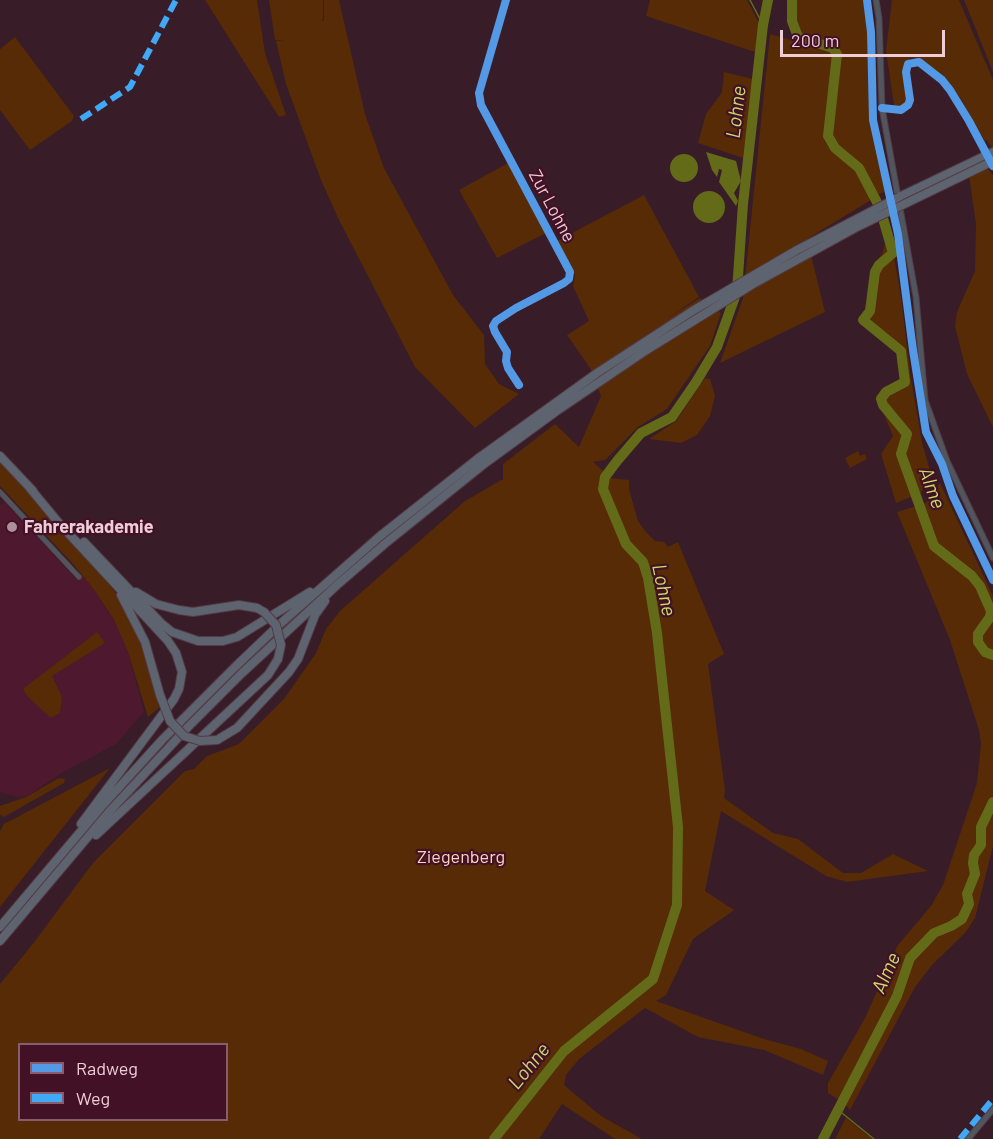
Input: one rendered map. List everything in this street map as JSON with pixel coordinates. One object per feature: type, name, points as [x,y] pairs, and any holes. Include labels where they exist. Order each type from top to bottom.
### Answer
[{"type":"highway","points":[[0,941],[68,858],[188,727],[241,674],[337,585],[482,461],[605,367],[740,283],[850,221],[993,152]]},
{"type":"highway","points":[[0,927],[76,836],[182,719],[274,630],[413,509],[645,351],[753,284],[865,223],[993,161]]},
{"type":"highway","points":[[0,456],[58,522],[172,632],[198,641],[211,642],[237,637],[326,583]]},
{"type":"highway","points":[[111,574],[145,642],[170,721],[184,736],[200,741],[217,740],[237,728],[289,672],[298,659],[315,615],[337,585]]},
{"type":"highway","points":[[68,858],[79,853],[112,819],[268,675],[278,659],[281,645],[276,625],[257,608],[239,605],[193,612],[167,608],[142,596],[111,574]]},
{"type":"highway","points":[[76,836],[85,817],[174,699],[182,679],[180,663],[168,641],[111,574]]},
{"type":"street","name":"Zur Lohne","points":[[506,0],[479,93],[481,105],[570,272],[569,279],[564,283],[496,321],[495,332],[507,352],[508,368],[519,385]]},
{"type":"street","points":[[876,0],[879,18],[882,108],[916,297],[925,400],[947,461],[993,558]]},
{"type":"street","points":[[0,492],[79,577]]},
{"type":"street","points":[[968,1139],[993,1108]]},
{"type":"shaded area","points":[[706,152],[736,161],[741,181],[734,193],[738,201],[736,206],[719,182],[722,170],[719,169],[717,177]]},
{"type":"shaded area","points":[[684,154],[694,158],[698,168],[694,178],[684,182],[674,178],[670,168],[674,158]]},
{"type":"shaded area","points":[[709,191],[721,195],[725,207],[721,219],[709,223],[697,219],[693,207],[697,195]]},
{"type":"shaded area","points":[[4,502],[76,579],[82,575],[95,591],[113,619],[128,652],[144,712],[116,744],[60,774],[27,796],[16,797],[0,792],[0,505]]},
{"type":"green space","points":[[205,0],[257,0],[265,53],[286,115],[279,117]]},
{"type":"green space","points":[[269,0],[323,0],[323,19],[321,21],[324,20],[324,0],[339,0],[365,114],[384,168],[453,295],[484,335],[485,364],[499,384],[519,394],[475,428],[415,367],[339,220],[321,180],[286,84],[276,41],[285,41],[275,40]]},
{"type":"green space","points":[[650,0],[747,0],[761,27],[758,53],[646,16]]},
{"type":"green space","points":[[795,0],[864,0],[867,10],[871,120],[886,191],[877,195],[861,165],[837,146],[830,135],[839,54],[835,46],[801,35],[794,20]]},
{"type":"green space","points":[[892,0],[959,0],[993,80],[993,150],[944,77],[920,59],[910,58],[906,64],[903,78],[907,99],[901,107],[894,105],[886,51]]},
{"type":"green space","points":[[964,0],[993,0],[993,72]]},
{"type":"green space","points":[[770,34],[830,51],[833,55],[824,140],[831,151],[856,170],[871,200],[807,239],[825,312],[720,363],[743,298]]},
{"type":"green space","points":[[15,37],[74,116],[72,121],[30,150],[0,110],[0,49]]},
{"type":"green space","points":[[724,72],[753,79],[743,158],[698,143],[706,114],[722,92]]},
{"type":"green space","points":[[508,163],[546,233],[497,258],[459,190]]},
{"type":"green space","points":[[984,164],[993,175],[993,427],[967,374],[955,326],[957,312],[975,271],[976,224],[968,168]]},
{"type":"green space","name":"Ziegenberg","points":[[644,195],[699,297],[669,317],[700,298],[721,313],[710,346],[667,409],[638,427],[605,460],[593,462],[611,478],[629,480],[629,489],[638,521],[655,541],[664,542],[668,547],[678,542],[724,654],[708,664],[725,790],[724,798],[773,833],[798,839],[843,873],[861,873],[893,854],[928,871],[847,882],[826,876],[721,811],[705,891],[734,910],[693,939],[666,995],[656,1001],[764,1039],[801,1049],[828,1061],[823,1075],[764,1050],[698,1037],[645,1008],[579,1059],[566,1075],[564,1085],[601,1116],[642,1139],[615,1139],[562,1104],[539,1139],[0,1139],[0,984],[93,863],[185,771],[194,769],[207,756],[239,744],[284,699],[316,653],[326,629],[340,611],[465,501],[503,479],[503,464],[555,424],[579,447],[601,396],[590,368],[567,335],[589,321],[573,286],[575,275],[557,241]]},
{"type":"green space","points":[[889,228],[901,297],[911,379],[922,442],[930,471],[921,493],[896,503],[881,454],[893,436],[876,396],[902,380],[896,349],[862,323],[861,318],[870,304],[871,269],[882,254]]},
{"type":"green space","points":[[705,378],[710,379],[715,396],[710,416],[697,435],[681,443],[649,439],[676,421]]},
{"type":"green space","points":[[858,451],[860,456],[865,454],[867,459],[850,468],[845,458]]},
{"type":"green space","points":[[0,462],[95,566],[118,596],[141,641],[152,679],[159,708],[148,717],[128,652],[113,618],[73,564],[0,486]]},
{"type":"green space","points":[[940,483],[993,596],[993,846],[975,918],[966,932],[932,965],[915,987],[850,1110],[844,1103],[828,1093],[828,1083],[865,1018],[898,945],[931,906],[943,885],[977,783],[981,744],[979,730],[950,640],[897,512],[926,503]]},
{"type":"green space","points":[[97,632],[105,643],[52,676],[62,697],[60,713],[51,718],[28,697],[23,689]]},
{"type":"green space","points":[[110,768],[0,907],[0,831],[4,824]]},
{"type":"green space","points":[[59,778],[65,779],[64,783],[4,817],[0,815],[0,806],[26,797]]},
{"type":"green space","points":[[846,1118],[872,1139],[835,1139]]},
{"type":"waterway","points":[[750,0],[763,25]]},
{"type":"waterway","name":"Lohne","points":[[494,1139],[564,1051],[653,979],[677,905],[678,827],[657,633],[648,578],[643,562],[626,544],[603,489],[605,477],[641,433],[672,417],[696,382],[717,347],[737,291],[743,204],[763,25],[768,0]]},
{"type":"waterway","name":"Alme","points":[[792,0],[792,21],[798,37],[833,48],[837,54],[828,136],[835,148],[859,168],[880,208],[893,253],[879,265],[875,272],[870,311],[863,320],[901,351],[905,382],[886,392],[881,399],[883,405],[907,434],[901,454],[934,546],[972,576],[980,586],[991,611],[990,617],[978,634],[978,642],[985,652],[993,655]]},
{"type":"waterway","name":"Alme","points":[[823,1139],[897,996],[910,958],[934,933],[962,919],[969,904],[967,894],[975,874],[974,855],[981,845],[981,827],[993,802]]},
{"type":"waterway","points":[[837,1109],[874,1139]]},
{"type":"marked path","points":[[81,119],[130,87],[176,0]]},
{"type":"marked path","points":[[960,1139],[993,1099]]},
{"type":"cycle path","points":[[506,0],[479,93],[481,105],[570,272],[569,279],[564,283],[516,308],[496,321],[493,326],[507,352],[508,368],[519,385]]},
{"type":"cycle path","points":[[867,0],[871,32],[873,120],[898,234],[926,432],[993,580]]},
{"type":"cycle path","points":[[882,108],[901,110],[908,105],[910,100],[906,72],[908,64],[919,62],[942,80],[950,90],[993,166]]},
{"type":"place","name":"Fahrerakademie","points":[[12,527]]}]
